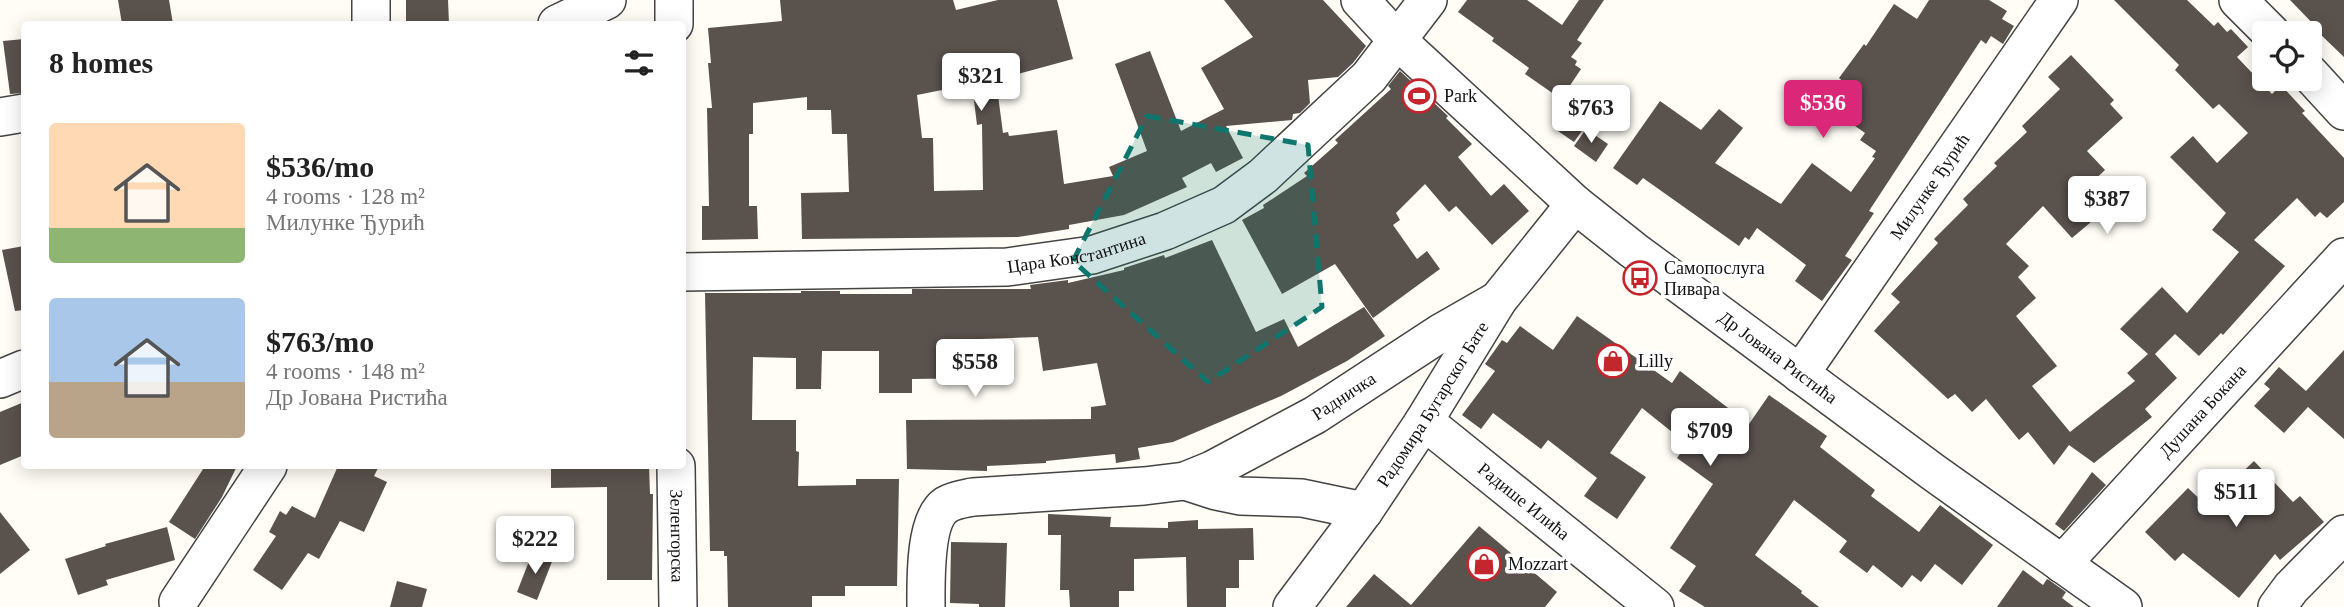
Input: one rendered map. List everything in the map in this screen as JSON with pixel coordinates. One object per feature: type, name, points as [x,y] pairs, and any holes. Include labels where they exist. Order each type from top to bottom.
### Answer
[{"type":"street","points":[[371,0],[372,21]]},
{"type":"street","points":[[563,21],[607,0]]},
{"type":"street","points":[[674,0],[674,21]]},
{"type":"street","name":"Др Јована Ристића","points":[[1360,0],[1397,40],[1575,204],[1680,286],[2123,607]]},
{"type":"street","name":"Цара Константина","points":[[686,272],[1007,267],[1092,255],[1166,232],[1224,205],[1263,176],[1369,77],[1428,0]]},
{"type":"street","name":"Милунке Ђурић","points":[[1800,374],[2059,0]]},
{"type":"street","points":[[2238,0],[2259,21]]},
{"type":"street","points":[[2322,87],[2344,111]]},
{"type":"street","points":[[0,117],[21,114]]},
{"type":"street","name":"Радомира Бугарског Бате","points":[[1292,607],[1364,510],[1424,421],[1498,300],[1575,204]]},
{"type":"street","name":"Душана Бокана","points":[[2062,564],[2344,257]]},
{"type":"street","name":"Радничка","points":[[926,607],[930,537],[938,513],[945,505],[958,499],[973,497],[1185,481],[1212,470],[1315,415],[1442,332],[1498,300]]},
{"type":"street","points":[[0,379],[21,370]]},
{"type":"street","name":"Радише Илића","points":[[1424,421],[1655,607]]},
{"type":"street","points":[[172,605],[266,469]]},
{"type":"street","name":"Зеленгорска","points":[[676,469],[678,607]]},
{"type":"street","name":"Радничка","points":[[1185,481],[1240,496],[1302,498],[1364,510]]},
{"type":"street","points":[[2277,607],[2291,588],[2344,534]]},
{"type":"highlighted area","points":[[1147,116],[1308,145],[1322,307],[1208,382],[1073,261]]},
{"type":"building","points":[[118,0],[169,0],[172,21],[122,21]]},
{"type":"building","points":[[406,0],[448,0],[449,21],[406,21]]},
{"type":"building","points":[[780,0],[953,0],[956,10],[998,0],[1057,0],[1073,59],[996,80],[1003,133],[1008,132],[1009,136],[1057,130],[1064,184],[1113,176],[1109,167],[1147,151],[1115,64],[1150,51],[1181,131],[1224,109],[1201,68],[1253,37],[1224,0],[1323,0],[1366,46],[1338,77],[1308,80],[1310,103],[1300,113],[1293,114],[1292,120],[1226,126],[1243,158],[1216,172],[1211,163],[1182,178],[1187,187],[1124,215],[1069,225],[1069,229],[1018,237],[802,239],[801,193],[849,192],[847,134],[832,134],[831,110],[807,110],[807,97],[753,103],[753,134],[749,134],[749,206],[757,206],[758,239],[702,240],[702,206],[709,206],[707,108],[712,108],[708,28],[782,21]],"holes":[[[972,84],[977,125],[982,124],[983,190],[934,191],[933,138],[922,138],[917,95]]]},
{"type":"building","points":[[1467,0],[1527,0],[1562,25],[1579,0],[1604,0],[1577,40],[1582,43],[1571,57],[1581,69],[1561,99],[1525,74],[1529,68],[1458,12]]},
{"type":"building","points":[[1929,0],[1989,0],[2007,11],[2002,19],[2014,26],[2003,44],[1991,36],[1986,44],[1981,40],[1869,211],[1874,213],[1845,256],[1852,260],[1822,301],[1795,281],[1806,265],[1757,228],[1749,240],[1745,237],[1739,246],[1643,178],[1637,185],[1613,168],[1660,101],[1701,130],[1719,109],[1743,128],[1715,163],[1781,204],[1812,163],[1851,192],[1875,158],[1872,157],[1876,151],[1860,140],[1865,133],[1828,107],[1845,83],[1839,78],[1864,44],[1866,46],[1894,4],[1917,19]]},
{"type":"building","points":[[2114,0],[2187,0],[2214,26],[2218,22],[2227,32],[2231,29],[2248,47],[2237,57],[2252,73],[2252,91],[2269,91],[2272,94],[2275,91],[2287,91],[2305,111],[2302,113],[2344,158],[2344,202],[2327,218],[2320,212],[2315,217],[2297,198],[2254,240],[2285,266],[2223,335],[2221,333],[2199,356],[2175,334],[2155,354],[2177,378],[2145,409],[2152,417],[2094,463],[2069,445],[2054,465],[2028,432],[2019,440],[1986,399],[1972,412],[1955,394],[1948,399],[1874,331],[1900,302],[1891,294],[1938,243],[1934,239],[1968,205],[1963,199],[1997,166],[1994,163],[2027,132],[2022,126],[2060,89],[2048,77],[2071,55],[2114,100],[2110,104],[2123,118],[2087,151],[2105,170],[2070,203],[2091,222],[2072,238],[2043,206],[2006,244],[2029,266],[2018,277],[2036,298],[2016,316],[2057,366],[2032,386],[2070,432],[2135,381],[2127,373],[2148,354],[2120,329],[2162,287],[2187,313],[2239,252],[2212,230],[2226,213],[2170,157],[2193,136],[2217,163],[2248,133],[2219,104],[2213,109],[2175,70],[2179,65]]},
{"type":"building","points":[[2290,0],[2344,0],[2344,57],[2322,36],[2322,21],[2310,21]]},
{"type":"building","points":[[21,39],[21,93],[10,94],[3,41]]},
{"type":"building","points":[[1400,71],[1448,116],[1446,118],[1472,144],[1458,157],[1491,196],[1504,184],[1529,211],[1492,245],[1456,206],[1449,212],[1425,184],[1396,213],[1400,220],[1393,225],[1417,259],[1427,251],[1440,269],[1373,318],[1335,264],[1282,294],[1242,220],[1264,208],[1263,205],[1307,176],[1304,173],[1338,143],[1335,140],[1391,89],[1388,86]]},
{"type":"building","points":[[1569,107],[1589,121],[1574,142],[1555,129]]},
{"type":"building","points":[[1586,129],[1608,144],[1596,162],[1574,146]]},
{"type":"building","points":[[1212,240],[1256,332],[1284,319],[1298,347],[1364,307],[1385,336],[1347,361],[1281,396],[1173,442],[1138,448],[1140,459],[1116,463],[1115,454],[1046,463],[987,466],[987,471],[907,469],[906,420],[1091,419],[1091,407],[1106,405],[1097,363],[1043,371],[1038,337],[980,339],[979,378],[912,379],[912,393],[879,393],[879,351],[822,351],[821,389],[796,389],[796,358],[753,357],[752,420],[796,420],[798,486],[856,485],[856,479],[899,479],[897,586],[845,586],[845,596],[812,596],[812,607],[728,607],[727,556],[724,556],[724,551],[710,551],[705,293],[840,291],[840,294],[912,294],[912,289],[1031,289],[1030,285],[1068,280],[1068,283],[1124,270]]},
{"type":"building","points":[[21,247],[21,310],[15,311],[2,250]]},
{"type":"building","points":[[1577,316],[1672,383],[1680,371],[1749,424],[1769,395],[1827,436],[1820,447],[1875,490],[1871,496],[1919,532],[1940,505],[1993,545],[1962,585],[1935,564],[1921,582],[1912,575],[1902,588],[1873,565],[1867,573],[1839,552],[1847,541],[1794,500],[1755,555],[1819,607],[1705,607],[1679,591],[1696,566],[1670,548],[1713,484],[1677,458],[1687,444],[1642,408],[1610,453],[1646,477],[1617,519],[1584,496],[1597,478],[1548,440],[1541,449],[1493,413],[1481,429],[1462,415],[1495,371],[1485,364],[1502,340],[1507,343],[1520,326],[1553,350]]},
{"type":"building","points":[[2344,350],[2344,439],[2308,407],[2284,433],[2254,406],[2270,389],[2264,384],[2279,367],[2306,391]]},
{"type":"building","points":[[21,403],[21,456],[0,465],[0,412]]},
{"type":"building","points":[[2254,461],[2293,502],[2300,496],[2324,522],[2280,560],[2275,554],[2239,598],[2183,553],[2175,561],[2145,532],[2188,488],[2207,506]]},
{"type":"building","points":[[203,469],[236,469],[222,497],[195,539],[169,522]]},
{"type":"building","points":[[337,469],[378,469],[374,476],[387,482],[364,532],[340,521],[319,559],[308,553],[282,590],[253,570],[276,536],[269,532],[280,511],[286,515],[292,506],[315,518]]},
{"type":"building","points":[[551,469],[649,469],[650,494],[653,494],[652,580],[607,580],[607,487],[551,488]]},
{"type":"building","points":[[2092,472],[2106,485],[2064,531],[2055,524]]},
{"type":"building","points":[[0,512],[30,550],[0,574]]},
{"type":"building","points":[[1048,514],[1111,517],[1110,527],[1168,528],[1168,522],[1198,520],[1198,529],[1253,528],[1254,560],[1239,560],[1239,588],[1226,588],[1226,607],[1187,607],[1186,557],[1134,559],[1134,591],[1119,591],[1119,607],[1070,607],[1069,590],[1060,590],[1061,535],[1048,535]]},
{"type":"building","points":[[1479,526],[1557,592],[1545,607],[1346,607],[1374,574],[1411,605]]},
{"type":"building","points":[[167,527],[175,560],[106,580],[108,585],[78,595],[65,559],[106,546],[105,544]]},
{"type":"building","points":[[951,542],[1007,543],[1005,607],[950,603]]},
{"type":"building","points":[[533,551],[553,559],[537,600],[517,592]]},
{"type":"building","points":[[2023,570],[2043,585],[2047,579],[2066,592],[2062,598],[2074,607],[1997,607]]},
{"type":"building","points":[[397,581],[427,589],[422,607],[390,607]]},
{"type":"place","name":"Park","points":[[1419,96]]},
{"type":"place","name":"Самопослуга Пивара","points":[[1640,278]]},
{"type":"place","name":"Lilly","points":[[1613,361]]},
{"type":"place","name":"Mozzart","points":[[1484,564]]}]
